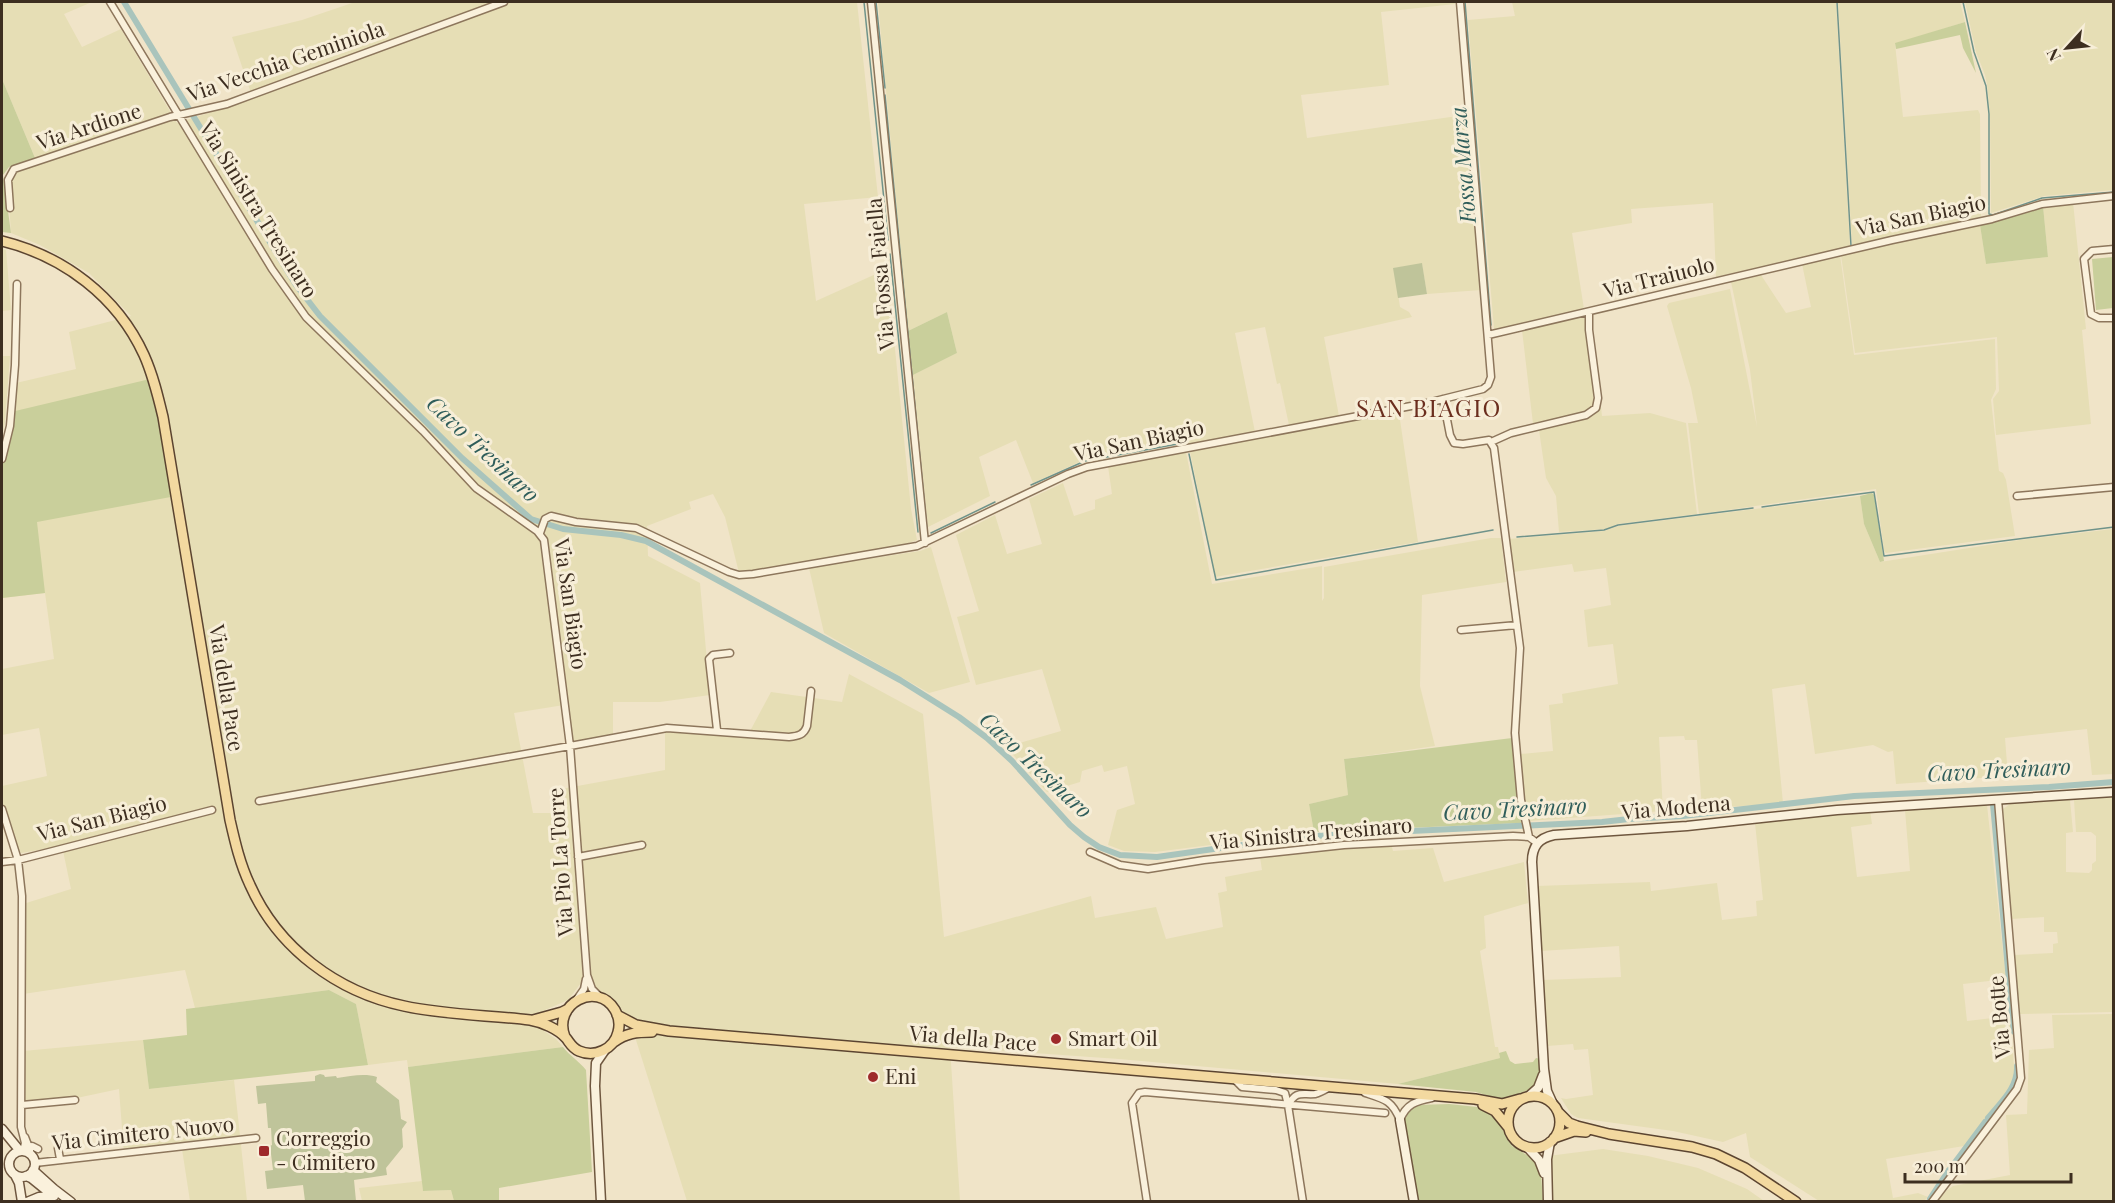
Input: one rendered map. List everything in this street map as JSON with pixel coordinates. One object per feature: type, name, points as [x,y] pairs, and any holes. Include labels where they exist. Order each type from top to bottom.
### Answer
[{"type":"main road","name":"Via della Pace","points":[[2,241],[53,260],[86,281],[115,309],[128,326],[147,363],[163,417],[230,820],[244,872],[268,917],[290,944],[316,967],[366,995],[386,1002],[425,1010],[533,1020],[565,1037]]},
{"type":"main road","points":[[589,997],[602,999],[612,1006],[617,1015],[619,1029],[614,1042],[605,1049],[595,1053],[583,1052],[575,1048],[565,1037],[562,1023],[568,1009],[576,1001],[589,997]]},
{"type":"main road","name":"Via della Pace","points":[[533,1020],[568,1009]]},
{"type":"main road","name":"Via della Pace","points":[[617,1015],[636,1025],[669,1032]]},
{"type":"main road","name":"Via della Pace","points":[[614,1042],[635,1032],[669,1032],[1441,1096],[1502,1104],[1530,1095]]},
{"type":"main road","points":[[1530,1095],[1552,1102],[1569,1123],[1609,1134]]},
{"type":"main road","name":"Via della Pace","points":[[1454,1098],[1495,1110],[1515,1140],[1527,1147]]},
{"type":"main road","points":[[1508,1128],[1509,1112],[1520,1099]]},
{"type":"main road","points":[[1552,1140],[1560,1124],[1559,1113]]},
{"type":"main road","points":[[1527,1147],[1539,1148],[1574,1131],[1680,1145],[1716,1154],[1745,1168],[1796,1202]]},
{"type":"street","name":"Via Sinistra Tresinaro","points":[[110,2],[181,115],[272,269],[306,317],[423,431],[476,488],[542,527]]},
{"type":"street","name":"Via Vecchia Geminiola","points":[[181,115],[227,104],[504,2]]},
{"type":"street","name":"Via Fossa Faiella","points":[[872,2],[925,543]]},
{"type":"street","points":[[1460,2],[1488,335]]},
{"type":"street","name":"Via Ardione","points":[[10,208],[8,180],[14,169],[181,115]]},
{"type":"street","name":"Via San Biagio","points":[[1737,276],[1992,219],[2042,204],[2114,196]]},
{"type":"street","points":[[2114,249],[2092,251],[2085,259],[2091,314],[2099,318],[2114,318]]},
{"type":"street","name":"Via Traiuolo","points":[[1488,335],[1737,276]]},
{"type":"street","points":[[2,459],[10,426],[15,365],[17,284]]},
{"type":"street","points":[[1491,442],[1504,435],[1586,415],[1596,408],[1598,398],[1589,330],[1589,312]]},
{"type":"street","name":"Via San Biagio","points":[[570,746],[542,527],[546,518],[551,516],[576,522],[636,528],[719,568],[743,575],[903,550],[925,543],[1087,467],[1443,399],[1483,389],[1488,385],[1491,377],[1488,335]]},
{"type":"street","points":[[1443,399],[1450,435],[1454,443],[1463,444],[1486,440],[1491,442],[1494,448],[1520,662],[1515,733],[1521,800],[1528,835],[1537,843],[1532,862],[1544,1069],[1547,1091],[1552,1102]]},
{"type":"street","points":[[2017,496],[2114,487]]},
{"type":"street","points":[[1461,630],[1517,625]]},
{"type":"street","points":[[717,730],[709,659],[730,653]]},
{"type":"street","points":[[259,801],[667,728],[799,736],[807,726],[811,691]]},
{"type":"street","name":"Via Pio La Torre","points":[[570,746],[587,975],[592,989],[602,999]]},
{"type":"street","name":"Via Modena","points":[[1537,843],[1554,835],[1687,826],[1838,810],[2114,792]]},
{"type":"street","name":"Via Botte","points":[[1932,1202],[2017,1089],[2021,1078],[1998,800]]},
{"type":"street","points":[[2,809],[18,860],[22,896],[22,1105],[26,1151],[26,1172],[19,1183],[22,1202]]},
{"type":"street","name":"Via San Biagio","points":[[2,862],[18,860],[212,810]]},
{"type":"street","name":"Via Sinistra Tresinaro","points":[[1090,852],[1120,865],[1148,869],[1204,860],[1344,845],[1528,835]]},
{"type":"street","points":[[578,857],[642,845]]},
{"type":"street","name":"Via Pio La Torre","points":[[576,1001],[584,989],[587,975]]},
{"type":"street","points":[[601,1202],[595,1086],[596,1063],[605,1049]]},
{"type":"street","points":[[583,1052],[591,1066],[595,1086]]},
{"type":"street","points":[[1530,1095],[1538,1088],[1544,1069]]},
{"type":"street","points":[[1235,1080],[1242,1087],[1285,1093],[1303,1202]]},
{"type":"street","points":[[1288,1105],[1293,1096],[1317,1094],[1330,1087]]},
{"type":"street","points":[[1353,1089],[1389,1102],[1395,1107],[1400,1120],[1414,1202]]},
{"type":"street","points":[[1147,1202],[1132,1103],[1136,1095],[1145,1092],[1385,1113]]},
{"type":"street","points":[[1400,1120],[1405,1109],[1415,1101],[1441,1096]]},
{"type":"street","points":[[22,1105],[75,1100]]},
{"type":"street","points":[[2,1129],[26,1151]]},
{"type":"street","points":[[2,1135],[10,1159],[10,1169],[26,1172],[71,1202]]},
{"type":"street","name":"Via Cimitero Nuovo","points":[[26,1172],[60,1159],[256,1138]]},
{"type":"street","points":[[1548,1202],[1547,1159],[1552,1140]]},
{"type":"street","points":[[10,1159],[14,1154],[26,1151],[32,1146],[38,1149]]},
{"type":"street","points":[[1527,1147],[1541,1164],[1547,1185]]},
{"type":"street","points":[[58,1148],[60,1159]]},
{"type":"street","points":[[26,1172],[57,1199]]},
{"type":"street","points":[[27,1202],[39,1197],[57,1199]]},
{"type":"shaded area","points":[[2,2],[92,2],[64,14],[82,47],[121,29],[177,123],[253,99],[232,37],[302,20],[355,2],[857,2],[878,197],[804,204],[816,301],[887,269],[911,509],[917,540],[900,546],[739,573],[725,517],[713,494],[689,502],[691,509],[647,526],[648,556],[700,583],[710,695],[660,702],[613,702],[613,736],[571,745],[564,705],[514,713],[533,813],[564,813],[561,789],[665,770],[665,731],[749,733],[771,692],[842,702],[849,674],[923,714],[944,937],[1091,896],[1095,918],[1156,907],[1166,939],[1223,927],[1218,893],[1227,891],[1225,877],[1262,870],[1260,857],[1301,851],[1391,843],[1393,851],[1433,848],[1444,882],[1524,862],[1528,903],[1484,916],[1486,948],[1480,951],[1495,1047],[1498,1047],[1500,1058],[1398,1084],[1119,1059],[950,1047],[960,1201],[687,1201],[629,1018],[613,1000],[598,991],[591,981],[581,983],[568,1000],[545,1010],[544,1031],[563,1047],[408,1067],[407,1060],[368,1065],[356,1004],[329,990],[195,1008],[185,970],[23,994],[23,904],[71,889],[62,846],[21,853],[2,824],[2,786],[47,776],[39,728],[2,735],[2,669],[54,659],[45,593],[2,598],[2,466],[16,383],[76,369],[69,332],[131,316],[89,273],[40,245],[11,233],[8,186],[19,165],[88,145],[86,141],[35,158],[2,79]]},
{"type":"shaded area","points":[[878,2],[1455,2],[1455,4],[1381,12],[1389,85],[1301,95],[1307,138],[1464,115],[1481,290],[1427,294],[1422,264],[1394,268],[1400,307],[1409,312],[1412,317],[1324,337],[1339,416],[1289,425],[1280,383],[1277,384],[1265,327],[1235,333],[1255,432],[1187,445],[1181,441],[1086,459],[1033,483],[1016,440],[979,457],[990,496],[928,527],[913,375],[957,353],[947,312],[908,331]]},
{"type":"shaded area","points":[[1512,2],[1836,2],[1850,246],[1716,277],[1713,203],[1631,209],[1632,223],[1572,233],[1584,309],[1494,329],[1468,20],[1515,16]]},
{"type":"shaded area","points":[[1838,2],[1960,2],[1965,22],[1895,44],[1903,117],[1978,110],[1980,114],[1981,216],[1979,218],[1852,245]]},
{"type":"shaded area","points":[[1965,2],[2113,2],[2113,190],[2044,196],[1991,213],[1990,114],[1987,84],[1976,52]]},
{"type":"shaded area","points":[[2073,202],[2086,329],[2082,330],[2091,424],[1996,435],[1993,399],[1999,391],[1997,337],[1855,353],[1841,255],[1980,225],[1986,264],[2048,257],[2043,206]]},
{"type":"shaded area","points":[[2,249],[6,250],[11,310],[2,311]]},
{"type":"shaded area","points":[[1840,255],[1854,355],[1995,339],[1996,389],[1991,400],[1999,471],[2003,473],[2006,480],[2015,536],[1886,553],[1876,489],[1699,514],[1688,423],[1698,423],[1691,388],[1667,306],[1669,303],[1730,289],[1757,427],[1750,370],[1731,282],[1761,275],[1786,313],[1811,307],[1802,264]]},
{"type":"shaded area","points":[[1583,317],[1593,405],[1585,412],[1533,424],[1522,330]]},
{"type":"shaded area","points":[[2,356],[10,356],[2,436]]},
{"type":"shaded area","points":[[1601,407],[1602,416],[1650,413],[1686,423],[1697,514],[1618,524],[1606,529],[1559,532],[1556,496],[1546,478],[1539,430],[1592,416]]},
{"type":"shaded area","points":[[1391,412],[1392,415],[1399,413],[1418,542],[1215,577],[1190,451]]},
{"type":"shaded area","points":[[1186,452],[1212,584],[1322,566],[1322,601],[1324,598],[1324,567],[1491,538],[1501,538],[1506,582],[1422,595],[1420,686],[1435,746],[1344,759],[1348,795],[1309,804],[1314,832],[1155,852],[1124,851],[1108,845],[1117,810],[1135,804],[1127,766],[1104,772],[1102,765],[1082,771],[1080,782],[1047,792],[1006,747],[1061,731],[1042,669],[976,685],[957,617],[979,611],[956,535],[995,515],[1007,554],[1042,544],[1029,499],[1063,483],[1074,516],[1095,509],[1095,500],[1112,494],[1108,466]]},
{"type":"shaded area","points":[[1860,496],[1864,524],[1880,562],[2020,540],[2113,529],[2113,774],[2092,775],[2087,729],[2005,738],[2008,776],[1896,784],[1893,751],[1888,752],[1873,745],[1815,754],[1805,684],[1772,689],[1783,803],[1702,809],[1697,740],[1685,740],[1684,736],[1659,737],[1663,811],[1529,821],[1524,803],[1520,754],[1553,751],[1549,705],[1563,703],[1562,694],[1618,684],[1613,644],[1588,647],[1584,610],[1611,605],[1606,568],[1574,572],[1572,564],[1513,572],[1508,539],[1604,531],[1618,526]]},
{"type":"shaded area","points":[[931,547],[970,682],[929,693],[824,633],[809,568],[920,551]]},
{"type":"shaded area","points":[[2113,797],[2113,1012],[2020,1014],[2014,955],[2053,953],[2053,944],[2058,943],[2057,932],[2044,932],[2044,917],[2011,919],[2003,809],[2010,804],[2070,800],[2073,832],[2066,833],[2066,872],[2089,873],[2092,870],[2092,864],[2096,861],[2096,836],[2091,832],[2076,832],[2074,800]]},
{"type":"shaded area","points":[[1987,805],[2006,979],[1963,984],[1967,1021],[2010,1016],[2015,1079],[1964,1146],[1886,1159],[1893,1198],[1918,1193],[1928,1197],[1924,1201],[1819,1201],[1750,1157],[1746,1133],[1723,1142],[1673,1131],[1578,1118],[1571,1114],[1561,1098],[1593,1095],[1588,1049],[1574,1050],[1573,1044],[1547,1046],[1543,980],[1621,977],[1619,946],[1541,951],[1537,886],[1650,882],[1651,891],[1717,883],[1722,920],[1757,916],[1756,901],[1763,900],[1755,823],[1870,811],[1872,824],[1851,827],[1857,877],[1910,871],[1905,810]]},
{"type":"shaded area","points":[[2113,1014],[2113,1201],[1937,1201],[1953,1186],[2010,1175],[2006,1115],[2027,1114],[2029,1050],[2054,1048],[2052,1015]]},
{"type":"shaded area","points":[[143,1040],[149,1089],[234,1080],[247,1201],[190,1201],[182,1149],[124,1154],[119,1089],[72,1099],[23,1105],[23,1051]]},
{"type":"shaded area","points":[[1603,1149],[1648,1156],[1698,1168],[1747,1189],[1764,1201],[1552,1201],[1548,1156]]},
{"type":"shaded area","points":[[422,1181],[423,1191],[451,1190],[454,1201],[362,1201],[359,1188]]},
{"type":"green space","points":[[1965,22],[1976,73],[1963,48],[1960,35],[1896,49],[1895,43]]},
{"type":"green space","points":[[2,79],[35,158],[9,167],[3,175],[11,233],[2,232]]},
{"type":"green space","points":[[2043,206],[2048,257],[1986,264],[1980,225]]},
{"type":"green space","points":[[2113,257],[2113,308],[2096,310],[2092,259]]},
{"type":"green space","points":[[1422,263],[1427,294],[1398,298],[1393,268]]},
{"type":"green space","points":[[947,312],[957,353],[913,375],[908,331]]},
{"type":"green space","points":[[150,379],[176,496],[37,522],[45,593],[2,598],[2,467],[11,412]]},
{"type":"green space","points":[[1872,493],[1884,561],[1880,562],[1864,524],[1860,496]]},
{"type":"green space","points":[[1512,738],[1521,823],[1314,832],[1309,804],[1348,795],[1344,759]]},
{"type":"green space","points":[[329,990],[356,1004],[368,1065],[149,1089],[143,1040],[187,1035],[186,1009]]},
{"type":"green space","points":[[563,1047],[586,1070],[592,1172],[499,1188],[499,1201],[454,1201],[451,1190],[423,1191],[408,1067]]},
{"type":"green space","points":[[1506,1051],[1510,1061],[1515,1064],[1533,1062],[1536,1058],[1541,1059],[1535,1085],[1507,1099],[1476,1092],[1398,1084],[1500,1058],[1499,1053]]},
{"type":"green space","points":[[320,1074],[337,1078],[363,1075],[377,1077],[376,1082],[399,1100],[401,1119],[407,1122],[402,1129],[403,1147],[386,1168],[387,1175],[354,1180],[356,1201],[305,1201],[303,1185],[267,1189],[265,1171],[273,1170],[270,1146],[272,1145],[271,1128],[268,1128],[266,1103],[258,1104],[256,1086],[315,1081],[315,1076]]},
{"type":"green space","points":[[1449,1104],[1477,1107],[1495,1116],[1512,1146],[1535,1160],[1541,1174],[1543,1201],[1417,1201],[1404,1118],[1407,1110],[1417,1105]]},
{"type":"waterway","name":"Cavo Tresinaro","points":[[124,2],[296,285],[320,316],[462,458],[531,519],[563,529],[621,535],[646,541],[900,680],[959,717],[987,738],[1012,761],[1070,825],[1099,847],[1120,855],[1157,857],[1328,835],[1602,822],[1683,816],[1854,796],[2114,782]]},
{"type":"waterway","points":[[864,2],[888,240]]},
{"type":"waterway","points":[[876,2],[885,88]]},
{"type":"waterway","name":"Fossa Marza","points":[[1465,2],[1491,325]]},
{"type":"waterway","points":[[1837,2],[1851,246]]},
{"type":"waterway","points":[[1963,2],[1974,52],[1986,86],[1989,114],[1989,214],[1993,215],[2042,198],[2114,192]]},
{"type":"waterway","points":[[885,95],[927,531]]},
{"type":"waterway","points":[[890,254],[918,532]]},
{"type":"waterway","points":[[1031,485],[1085,461],[1183,443]]},
{"type":"waterway","points":[[1189,454],[1216,580],[1493,530]]},
{"type":"waterway","points":[[1762,507],[1874,492],[1884,556],[2114,527]]},
{"type":"waterway","points":[[931,533],[995,502]]},
{"type":"waterway","points":[[1517,537],[1604,530],[1618,525],[1753,508]]},
{"type":"waterway","points":[[1993,804],[2010,992]]},
{"type":"waterway","points":[[2010,997],[2014,1032]]},
{"type":"waterway","points":[[1988,1118],[2012,1088],[2017,1066]]},
{"type":"waterway","points":[[1953,1165],[1985,1122]]},
{"type":"waterway","points":[[1930,1199],[1949,1170]]},
{"type":"place","name":"Smart Oil","points":[[1056,1039]]},
{"type":"place","name":"Eni","points":[[873,1077]]},
{"type":"place","name":"Correggio - Cimitero","points":[[264,1151]]},
{"type":"district","name":"SAN BIAGIO","points":[[1429,409]]}]
